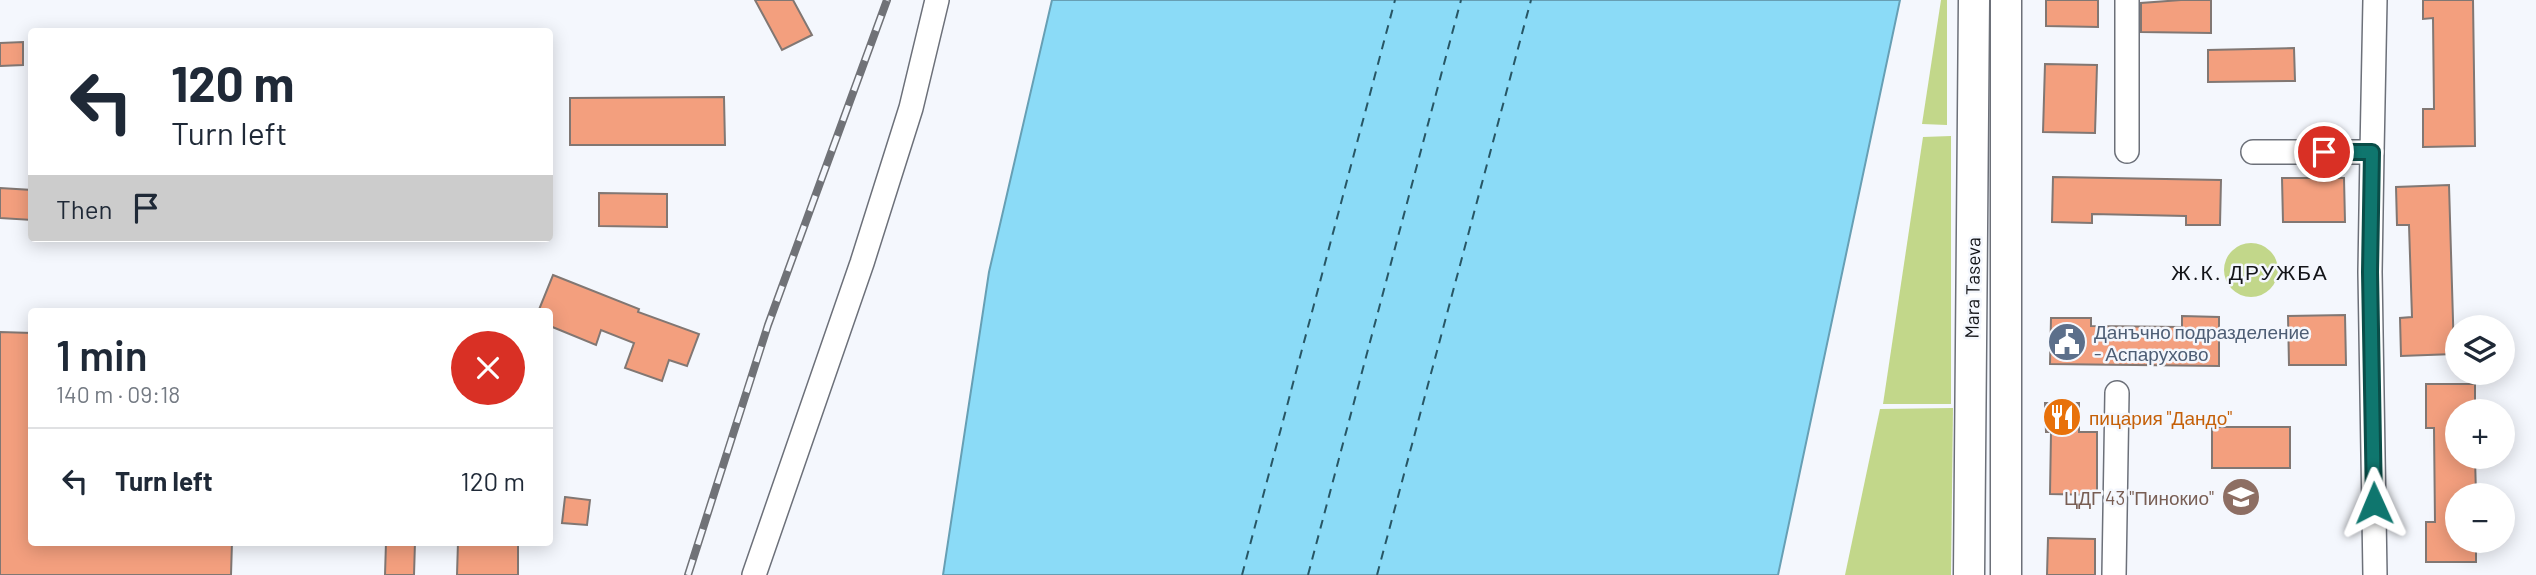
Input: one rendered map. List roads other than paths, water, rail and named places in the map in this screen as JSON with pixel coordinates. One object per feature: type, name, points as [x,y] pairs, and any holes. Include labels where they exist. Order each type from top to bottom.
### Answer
[{"type":"main road","name":"Mara Taseva","points":[[1969,575],[1974,0]]},
{"type":"main road","name":"Mara Taseva","points":[[2006,0],[2006,575]]},
{"type":"street","points":[[754,575],[912,108],[937,0]]},
{"type":"street","points":[[2127,0],[2127,151]]},
{"type":"street","points":[[2375,0],[2370,299],[2375,575]]},
{"type":"street","points":[[2253,152],[2372,152]]},
{"type":"street","points":[[2114,575],[2117,393]]},
{"type":"water","points":[[1052,0],[1900,0],[1778,575],[943,575],[989,272]]},
{"type":"railway","points":[[688,575],[768,325],[887,0]]},
{"type":"place","name":"Данъчно подразделение - Аспарухово","points":[[2067,342]]},
{"type":"place","name":"пицария \"Дандо\"","points":[[2062,417]]},
{"type":"place","name":"ЦДГ 43 \"Пинокио\"","points":[[2241,497]]},
{"type":"district","name":"Ж.К. ДРУЖБА","points":[[2250,271]]}]
